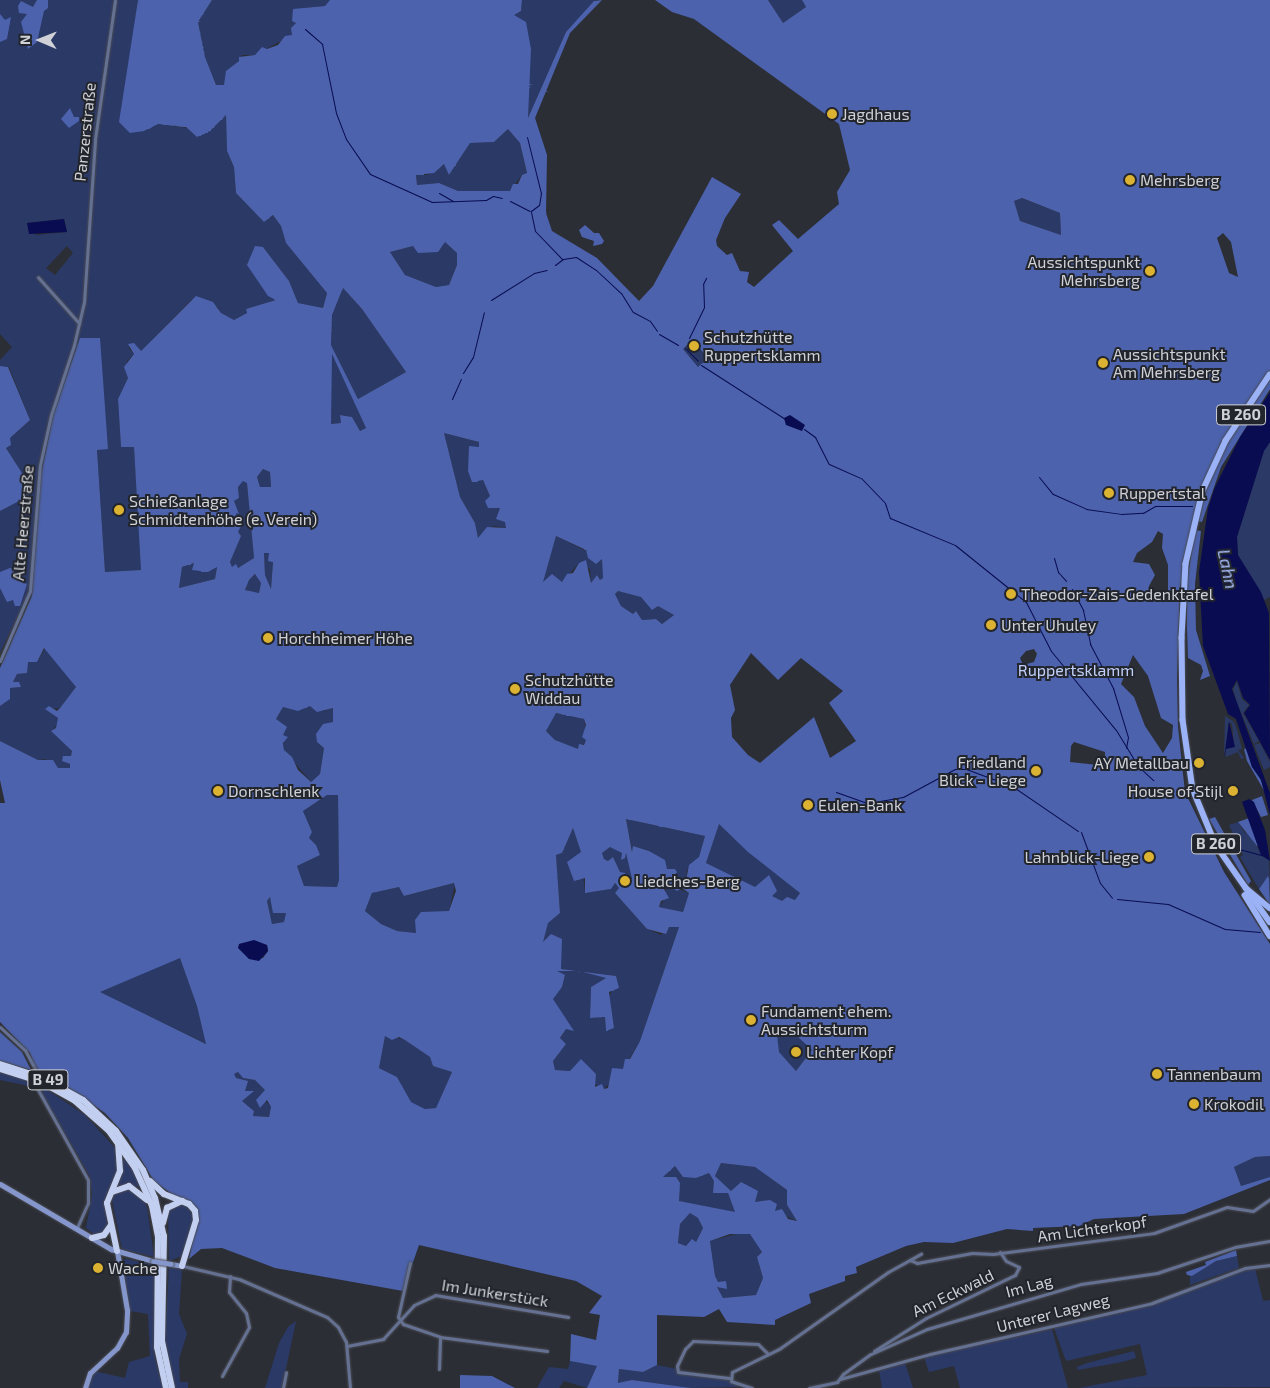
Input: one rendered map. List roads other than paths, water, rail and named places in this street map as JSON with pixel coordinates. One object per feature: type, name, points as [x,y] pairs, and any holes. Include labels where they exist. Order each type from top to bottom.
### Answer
[{"type":"highway","name":"B 49","points":[[0,1064],[44,1078],[83,1100],[120,1135],[147,1178],[163,1229],[165,1260],[162,1341],[172,1388]]},
{"type":"highway","name":"B 49","points":[[0,1070],[40,1082],[66,1096],[93,1115],[117,1141],[135,1168],[152,1206],[160,1257],[157,1347],[166,1388]]},
{"type":"highway","points":[[117,1141],[121,1167],[107,1203],[117,1251]]},
{"type":"highway","points":[[147,1178],[164,1194],[191,1205],[196,1216],[182,1266]]},
{"type":"highway","points":[[111,1192],[120,1186],[132,1187],[152,1206]]},
{"type":"highway","points":[[163,1229],[166,1210],[182,1201]]},
{"type":"highway","points":[[92,1238],[104,1234],[111,1225]]},
{"type":"main road","name":"B 260","points":[[1270,375],[1236,424],[1206,483],[1189,545],[1183,601],[1183,720],[1190,777],[1206,824],[1240,884],[1250,906],[1270,936]]},
{"type":"main road","name":"B 260","points":[[1240,884],[1270,908]]},
{"type":"main road","name":"B 260","points":[[1240,884],[1270,922]]},
{"type":"street","name":"Panzerstraße","points":[[88,267],[93,156],[115,0]]},
{"type":"street","name":"Alte Heerstraße","points":[[0,661],[30,591],[40,465],[51,415],[79,324],[88,267]]},
{"type":"street","points":[[38,277],[79,324]]},
{"type":"street","points":[[0,1027],[25,1050],[35,1069],[37,1088],[88,1180],[88,1203],[77,1228]]},
{"type":"street","points":[[0,1184],[117,1251],[153,1261],[230,1276],[299,1303],[333,1322],[347,1346],[350,1388]]},
{"type":"street","name":"Am Lichterkopf","points":[[910,1260],[917,1263],[972,1253],[1000,1252],[1154,1233],[1227,1207],[1253,1211],[1270,1199]]},
{"type":"street","name":"Im Lag","points":[[809,1388],[822,1387],[840,1379],[842,1374],[871,1354],[928,1329],[1081,1284],[1157,1273],[1235,1247],[1270,1241]]},
{"type":"street","points":[[85,1388],[90,1373],[117,1348],[126,1332],[127,1310],[117,1251]]},
{"type":"street","name":"Am Eckwald","points":[[871,1354],[926,1318],[1015,1275],[1020,1266],[1006,1261],[1000,1252]]},
{"type":"street","points":[[729,1378],[734,1370],[768,1354],[920,1254]]},
{"type":"street","points":[[410,1263],[398,1317],[400,1322],[415,1330],[440,1337],[546,1351]]},
{"type":"street","name":"Unterer Lagweg","points":[[840,1379],[930,1354],[1152,1303],[1245,1268],[1270,1265]]},
{"type":"street","points":[[222,1376],[249,1327],[246,1313],[229,1292],[230,1276]]},
{"type":"street","name":"Im Junkerstück","points":[[347,1346],[380,1341],[417,1303],[442,1295],[568,1317]]},
{"type":"street","points":[[439,1370],[440,1337]]},
{"type":"street","points":[[752,1388],[736,1384],[729,1378],[678,1372],[677,1366],[685,1349],[694,1341],[758,1344],[768,1354]]},
{"type":"street","points":[[283,1388],[286,1372]]},
{"type":"water","points":[[64,219],[67,232],[29,234],[27,223]]},
{"type":"water","name":"Lahn","points":[[1270,392],[1270,442],[1264,451],[1237,537],[1238,555],[1261,592],[1269,613],[1270,760],[1244,713],[1250,705],[1243,698],[1237,680],[1232,689],[1270,793],[1270,815],[1261,780],[1252,767],[1236,719],[1228,714],[1203,646],[1199,572],[1208,508],[1215,487],[1240,437]]},
{"type":"water","points":[[790,415],[805,425],[802,431],[786,425],[784,418]]},
{"type":"water","points":[[1229,721],[1235,747],[1226,749],[1224,759]]},
{"type":"water","points":[[1249,799],[1254,802],[1265,830],[1270,861],[1261,855],[1242,802]]},
{"type":"water","points":[[254,940],[267,945],[268,951],[259,961],[249,959],[238,948],[239,944]]},
{"type":"waterway","points":[[305,29],[322,44],[336,113],[346,139],[370,174],[432,202],[486,200],[493,196],[502,198]]},
{"type":"waterway","points":[[527,137],[541,193],[539,205],[531,211]]},
{"type":"waterway","points":[[439,193],[453,201]]},
{"type":"waterway","points":[[510,201],[530,211]]},
{"type":"waterway","points":[[531,212],[535,231],[562,259]]},
{"type":"waterway","points":[[555,265],[563,259],[576,257],[596,270],[621,293],[633,312],[650,321],[657,331]]},
{"type":"waterway","points":[[491,300],[534,273],[547,270]]},
{"type":"waterway","points":[[689,338],[704,307],[703,284],[706,278]]},
{"type":"waterway","points":[[463,373],[473,357],[484,312]]},
{"type":"waterway","points":[[659,334],[678,345]]},
{"type":"waterway","points":[[685,348],[698,361]]},
{"type":"waterway","points":[[701,365],[785,419]]},
{"type":"waterway","points":[[452,399],[461,379]]},
{"type":"waterway","points":[[804,429],[815,437],[829,464],[862,479],[885,503],[890,518],[955,545],[1026,602],[1051,651],[1116,730],[1138,766],[1153,780]]},
{"type":"waterway","points":[[1039,477],[1053,494],[1086,509],[1121,514],[1143,513],[1155,506],[1192,506]]},
{"type":"waterway","points":[[1054,558],[1058,572],[1066,581]]},
{"type":"waterway","points":[[1072,589],[1083,610],[1090,644],[1113,688],[1128,737],[1126,748]]},
{"type":"waterway","points":[[836,792],[875,806],[880,801],[903,797],[955,769],[966,769],[1012,786],[1078,831]]},
{"type":"waterway","points":[[1081,832],[1100,883],[1112,898]]},
{"type":"waterway","points":[[1239,849],[1262,855]]},
{"type":"waterway","points":[[1117,899],[1168,904],[1225,929],[1260,932]]},
{"type":"place","name":"Jagdhaus","points":[[832,114]]},
{"type":"place","name":"Mehrsberg","points":[[1130,180]]},
{"type":"place","name":"Aussichtspunkt Mehrsberg","points":[[1150,271]]},
{"type":"place","name":"Schutzhütte Ruppertsklamm","points":[[694,346]]},
{"type":"place","name":"Aussichtspunkt Am Mehrsberg","points":[[1103,363]]},
{"type":"place","name":"Ruppertstal","points":[[1109,493]]},
{"type":"place","name":"Schießanlage Schmidtenhöhe (e. Verein)","points":[[119,510]]},
{"type":"place","name":"Theodor-Zais-Gedenktafel","points":[[1011,594]]},
{"type":"place","name":"Unter Uhuley","points":[[991,625]]},
{"type":"place","name":"Horchheimer Höhe","points":[[268,638]]},
{"type":"place","name":"Schutzhütte Widdau","points":[[515,689]]},
{"type":"place","name":"AY Metallbau","points":[[1199,763]]},
{"type":"place","name":"Friedland Blick - Liege","points":[[1036,771]]},
{"type":"place","name":"Dornschlenk","points":[[218,791]]},
{"type":"place","name":"House of Stijl","points":[[1233,791]]},
{"type":"place","name":"Eulen-Bank","points":[[808,805]]},
{"type":"place","name":"Lahnblick-Liege","points":[[1149,857]]},
{"type":"place","name":"Liedches-Berg","points":[[625,881]]},
{"type":"place","name":"Fundament ehem. Aussichtsturm","points":[[751,1020]]},
{"type":"place","name":"Lichter Kopf","points":[[796,1052]]},
{"type":"place","name":"Tannenbaum","points":[[1157,1074]]},
{"type":"place","name":"Krokodil","points":[[1194,1104]]},
{"type":"place","name":"Wache","points":[[98,1268]]},
{"type":"park label","name":"Ruppertsklamm","points":[[1076,670]]}]
